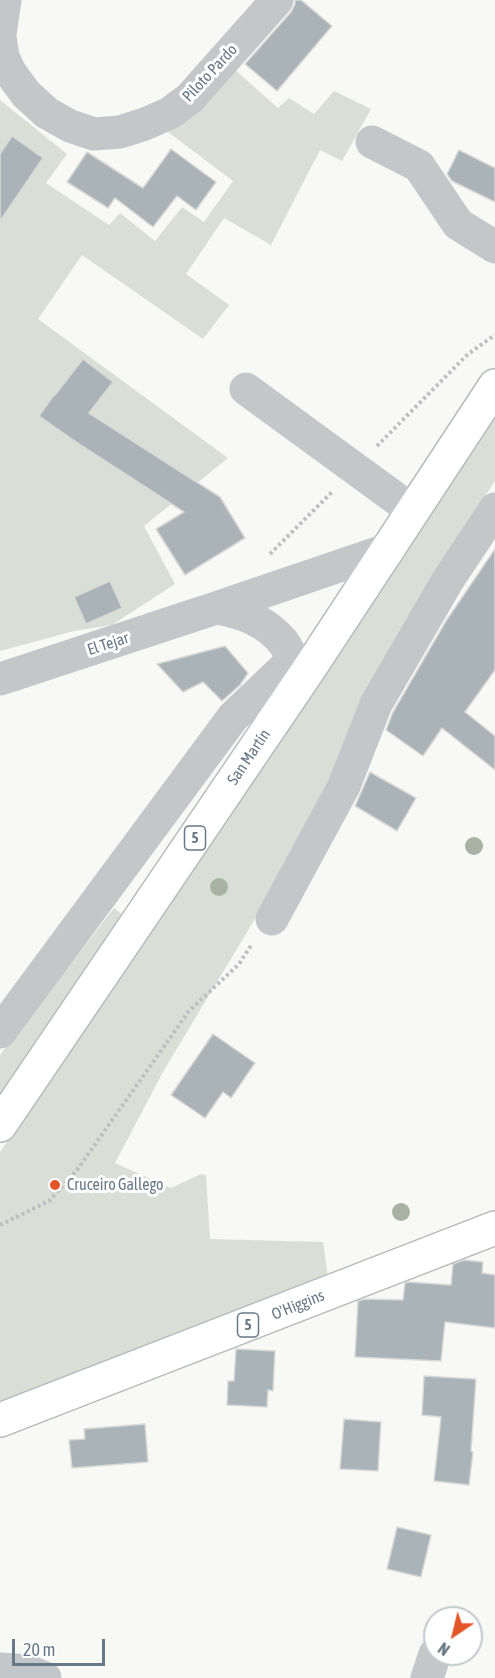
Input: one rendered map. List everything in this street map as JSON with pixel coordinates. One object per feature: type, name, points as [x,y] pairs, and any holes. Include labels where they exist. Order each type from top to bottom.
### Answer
[{"type":"highway","name":"San Martín","points":[[0,1125],[302,664],[389,549],[495,386]]},
{"type":"highway","name":"O'Higgins","points":[[0,1420],[495,1228]]},
{"type":"street","name":"Piloto Pardo","points":[[5,0],[0,35],[3,57],[10,72],[26,94],[47,113],[70,126],[94,134],[120,132],[170,113],[190,98],[277,0]]},
{"type":"street","points":[[372,142],[419,166],[458,224],[495,247]]},
{"type":"street","points":[[246,389],[413,511]]},
{"type":"street","points":[[272,919],[344,786],[376,704],[448,580],[495,508]]},
{"type":"street","name":"El Tejar","points":[[0,679],[389,549]]},
{"type":"street","points":[[216,608],[235,611],[268,628],[302,664]]},
{"type":"street","name":"San Martín","points":[[0,1032],[233,717],[302,664]]},
{"type":"street","points":[[0,1669],[28,1671],[45,1678]]},
{"type":"path","points":[[0,1225],[43,1204],[55,1194],[76,1170],[189,1011],[239,964],[272,919]]},
{"type":"shaded area","points":[[234,69],[278,108],[289,98],[314,114],[334,91],[371,109],[342,161],[320,150],[271,245],[224,218],[186,274],[229,305],[203,339],[82,255],[38,319],[228,458],[144,526],[175,584],[112,625],[74,631],[0,651],[0,100],[67,154],[46,183],[109,225],[120,213],[155,241],[182,207],[204,222],[233,181],[168,132]]},
{"type":"shaded area","points":[[495,415],[495,481],[435,572],[330,779],[259,912],[164,1070],[115,1163],[171,1188],[201,1174],[206,1175],[210,1239],[323,1242],[328,1277],[0,1404],[0,1152],[50,1081]]},
{"type":"shaded area","points":[[114,908],[127,918],[0,1102],[0,1055]]},
{"type":"building","points":[[295,0],[301,0],[332,26],[277,91],[245,64],[291,12]]},
{"type":"building","points":[[12,136],[43,158],[0,221],[0,154]]},
{"type":"building","points":[[171,149],[216,182],[196,210],[177,196],[153,227],[115,198],[108,208],[67,182],[87,152],[143,188]]},
{"type":"building","points":[[459,150],[495,168],[495,202],[452,181],[447,174]]},
{"type":"building","points":[[83,359],[113,382],[89,413],[220,497],[245,538],[185,575],[156,529],[184,512],[39,416]]},
{"type":"building","points":[[495,549],[495,670],[465,712],[495,736],[495,770],[442,728],[423,756],[386,730],[393,712],[446,621]]},
{"type":"building","points":[[110,581],[122,608],[86,624],[74,597]]},
{"type":"building","points":[[225,646],[248,673],[240,685],[222,701],[203,682],[183,692],[157,664]]},
{"type":"building","points":[[370,772],[416,798],[397,831],[355,806]]},
{"type":"building","points":[[213,1034],[255,1063],[231,1098],[223,1092],[205,1118],[171,1095]]},
{"type":"building","points":[[464,1260],[483,1262],[482,1273],[495,1275],[495,1328],[445,1322],[441,1361],[355,1357],[358,1301],[365,1299],[403,1300],[405,1283],[409,1282],[451,1285],[453,1264]]},
{"type":"building","points":[[236,1349],[275,1351],[273,1391],[268,1390],[267,1407],[227,1405],[228,1381],[234,1381]]},
{"type":"building","points":[[424,1376],[476,1379],[471,1451],[473,1452],[469,1485],[434,1481],[441,1417],[422,1415]]},
{"type":"building","points":[[344,1419],[381,1422],[378,1471],[340,1469]]},
{"type":"building","points":[[145,1424],[148,1462],[72,1468],[69,1440],[85,1439],[84,1429]]},
{"type":"building","points":[[397,1527],[431,1535],[421,1577],[387,1569]]},
{"type":"place","name":"Cruceiro Gallego","points":[[55,1185]]}]
